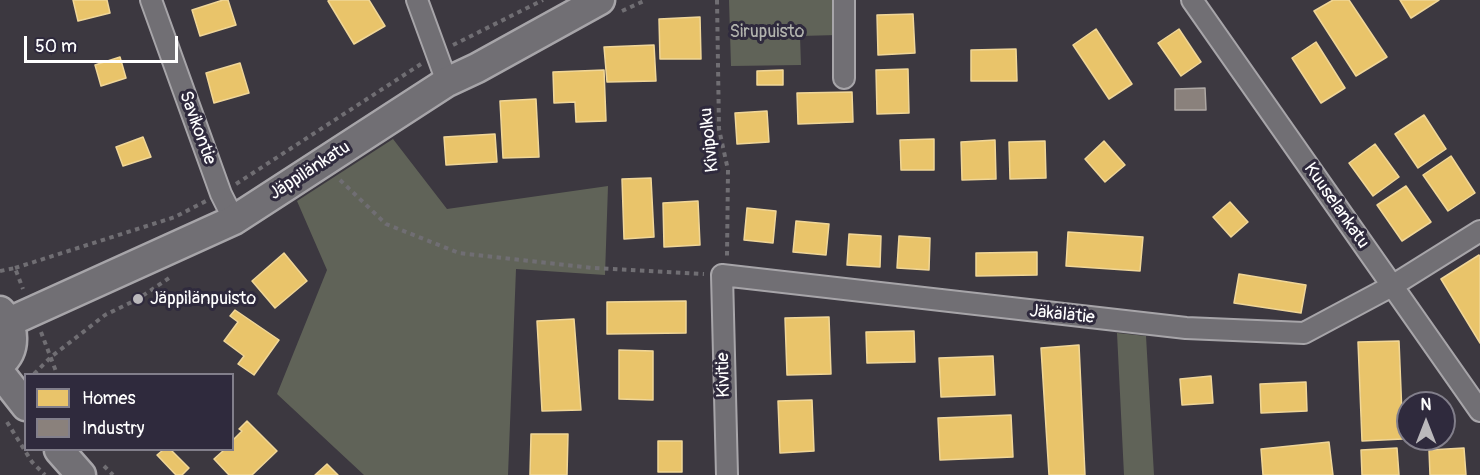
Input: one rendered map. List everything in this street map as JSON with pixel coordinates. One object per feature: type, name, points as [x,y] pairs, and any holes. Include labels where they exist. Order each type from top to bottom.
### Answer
[{"type":"street","name":"Savikontie","points":[[151,0],[221,194],[234,220]]},
{"type":"street","points":[[417,0],[447,82]]},
{"type":"street","name":"Jäppilänkatu","points":[[4,316],[234,220],[447,82],[477,68],[600,0]]},
{"type":"street","points":[[844,0],[844,78]]},
{"type":"street","name":"Kuuselankatu","points":[[1192,0],[1392,286],[1477,402]]},
{"type":"street","name":"Jäkälätie","points":[[722,275],[1186,328],[1304,333],[1392,286],[1480,231]]},
{"type":"street","name":"Kivitie","points":[[722,275],[727,475]]},
{"type":"street","points":[[0,364],[9,352],[12,342],[4,316]]},
{"type":"street","points":[[0,373],[16,414]]},
{"type":"street","points":[[60,451],[81,475]]},
{"type":"path","points":[[15,268],[175,217],[221,194],[437,54],[543,0]]},
{"type":"path","name":"Kivipolku","points":[[717,0],[719,129],[728,170],[727,266],[722,275]]},
{"type":"path","points":[[322,163],[386,225],[459,253],[593,268],[722,275]]},
{"type":"path","points":[[36,373],[51,357]]},
{"type":"path","points":[[16,414],[24,438]]},
{"type":"path","points":[[28,451],[32,462],[45,475]]},
{"type":"green space","name":"Sirupuisto","points":[[729,0],[837,0],[838,35],[800,36],[801,65],[731,66]]},
{"type":"green space","points":[[393,139],[447,209],[608,186],[605,275],[516,269],[508,475],[364,475],[277,394],[327,270],[297,201]]},
{"type":"green space","points":[[1117,333],[1146,336],[1154,475],[1124,475]]},
{"type":"building: Homes","points":[[73,0],[107,0],[110,13],[78,21]]},
{"type":"building: Homes","points":[[228,0],[236,25],[200,36],[192,10]]},
{"type":"building: Homes","points":[[329,0],[369,0],[385,26],[354,44]]},
{"type":"building: Homes","points":[[1333,0],[1349,0],[1387,57],[1356,76],[1314,11]]},
{"type":"building: Homes","points":[[1400,0],[1439,0],[1411,18]]},
{"type":"building: Homes","points":[[913,14],[915,53],[878,55],[877,15]]},
{"type":"building: Homes","points":[[700,17],[701,59],[660,59],[659,19]]},
{"type":"building: Homes","points":[[1096,29],[1132,84],[1109,99],[1073,45]]},
{"type":"building: Homes","points":[[1179,29],[1201,62],[1181,76],[1158,43]]},
{"type":"building: Homes","points":[[1316,42],[1345,88],[1321,103],[1292,58]]},
{"type":"building: Homes","points":[[654,45],[656,81],[607,82],[604,47]]},
{"type":"building: Homes","points":[[1016,49],[1017,81],[971,81],[971,50]]},
{"type":"building: Homes","points":[[120,57],[126,78],[101,86],[95,65]]},
{"type":"building: Homes","points":[[240,63],[249,93],[214,103],[206,73]]},
{"type":"building: Homes","points":[[908,69],[909,113],[877,114],[876,70]]},
{"type":"building: Homes","points":[[604,70],[606,121],[576,122],[575,102],[554,103],[553,72]]},
{"type":"building: Homes","points":[[783,70],[783,85],[757,85],[757,71]]},
{"type":"building: Homes","points":[[852,92],[853,122],[798,124],[797,93]]},
{"type":"building: Homes","points":[[536,99],[539,157],[503,158],[500,101]]},
{"type":"building: Homes","points":[[767,111],[769,142],[737,144],[735,113]]},
{"type":"building: Homes","points":[[1424,115],[1446,149],[1418,168],[1395,134]]},
{"type":"building: Homes","points":[[495,134],[497,162],[446,165],[444,137]]},
{"type":"building: Homes","points":[[143,137],[151,157],[123,166],[116,147]]},
{"type":"building: Homes","points":[[934,139],[934,170],[901,170],[900,140]]},
{"type":"building: Homes","points":[[995,140],[996,179],[962,180],[961,142]]},
{"type":"building: Homes","points":[[1045,141],[1046,178],[1010,179],[1009,142]]},
{"type":"building: Homes","points":[[1104,141],[1125,165],[1105,182],[1085,159]]},
{"type":"building: Homes","points":[[1375,144],[1399,177],[1373,196],[1349,163]]},
{"type":"building: Homes","points":[[1451,156],[1475,193],[1448,211],[1423,175]]},
{"type":"building: Homes","points":[[651,178],[654,237],[624,239],[622,179]]},
{"type":"building: Homes","points":[[1406,186],[1431,222],[1402,241],[1377,205]]},
{"type":"building: Homes","points":[[698,201],[700,245],[664,247],[663,203]]},
{"type":"building: Homes","points":[[1230,202],[1248,222],[1231,237],[1213,217]]},
{"type":"building: Homes","points":[[747,208],[776,211],[773,243],[744,240]]},
{"type":"building: Homes","points":[[796,221],[829,224],[826,255],[793,252]]},
{"type":"building: Homes","points":[[1068,232],[1143,237],[1140,271],[1066,266]]},
{"type":"building: Homes","points":[[849,234],[881,236],[880,267],[847,265]]},
{"type":"building: Homes","points":[[899,236],[930,238],[929,270],[897,268]]},
{"type":"building: Homes","points":[[1037,252],[1037,275],[976,276],[976,253]]},
{"type":"building: Homes","points":[[284,253],[307,281],[275,308],[252,281]]},
{"type":"building: Homes","points":[[1479,255],[1480,257],[1480,343],[1441,279]]},
{"type":"building: Homes","points":[[1239,274],[1306,285],[1301,313],[1234,303]]},
{"type":"building: Homes","points":[[686,301],[686,333],[607,334],[607,302]]},
{"type":"building: Homes","points":[[235,310],[279,340],[254,375],[238,364],[244,356],[224,341],[238,322],[230,316]]},
{"type":"building: Homes","points":[[829,317],[831,374],[787,375],[785,318]]},
{"type":"building: Homes","points":[[574,319],[581,410],[542,411],[537,321]]},
{"type":"building: Homes","points":[[914,331],[915,362],[867,363],[866,332]]},
{"type":"building: Homes","points":[[1399,341],[1401,391],[1396,391],[1396,439],[1362,441],[1358,342]]},
{"type":"building: Homes","points":[[1079,345],[1085,475],[1049,475],[1041,348]]},
{"type":"building: Homes","points":[[619,350],[653,351],[653,400],[619,399]]},
{"type":"building: Homes","points":[[993,356],[995,395],[941,397],[939,358]]},
{"type":"building: Homes","points":[[1211,376],[1213,403],[1182,405],[1180,379]]},
{"type":"building: Homes","points":[[1306,382],[1307,411],[1261,413],[1260,384]]},
{"type":"building: Homes","points":[[812,400],[814,451],[780,453],[778,401]]},
{"type":"building: Homes","points":[[1011,415],[1013,457],[940,460],[938,418]]},
{"type":"building: Homes","points":[[247,421],[277,451],[252,475],[229,475],[214,459],[223,451],[234,451],[234,439],[242,431],[239,429]]},
{"type":"building: Homes","points":[[531,434],[568,434],[567,475],[530,475]]},
{"type":"building: Homes","points":[[658,441],[682,441],[682,472],[658,472]]},
{"type":"building: Homes","points":[[1329,442],[1333,475],[1263,475],[1261,449]]},
{"type":"building: Homes","points":[[1396,448],[1399,475],[1362,475],[1361,450]]},
{"type":"building: Homes","points":[[1456,448],[1464,448],[1466,475],[1430,475],[1429,451],[1456,451]]},
{"type":"building: Homes","points":[[162,451],[172,451],[189,468],[182,475],[176,475],[157,455]]},
{"type":"building: Homes","points":[[327,464],[338,475],[315,475]]},
{"type":"building: Industry","points":[[1205,88],[1206,110],[1175,110],[1175,89]]},
{"type":"place","name":"Jäppilänpuisto","points":[[138,299]]}]
